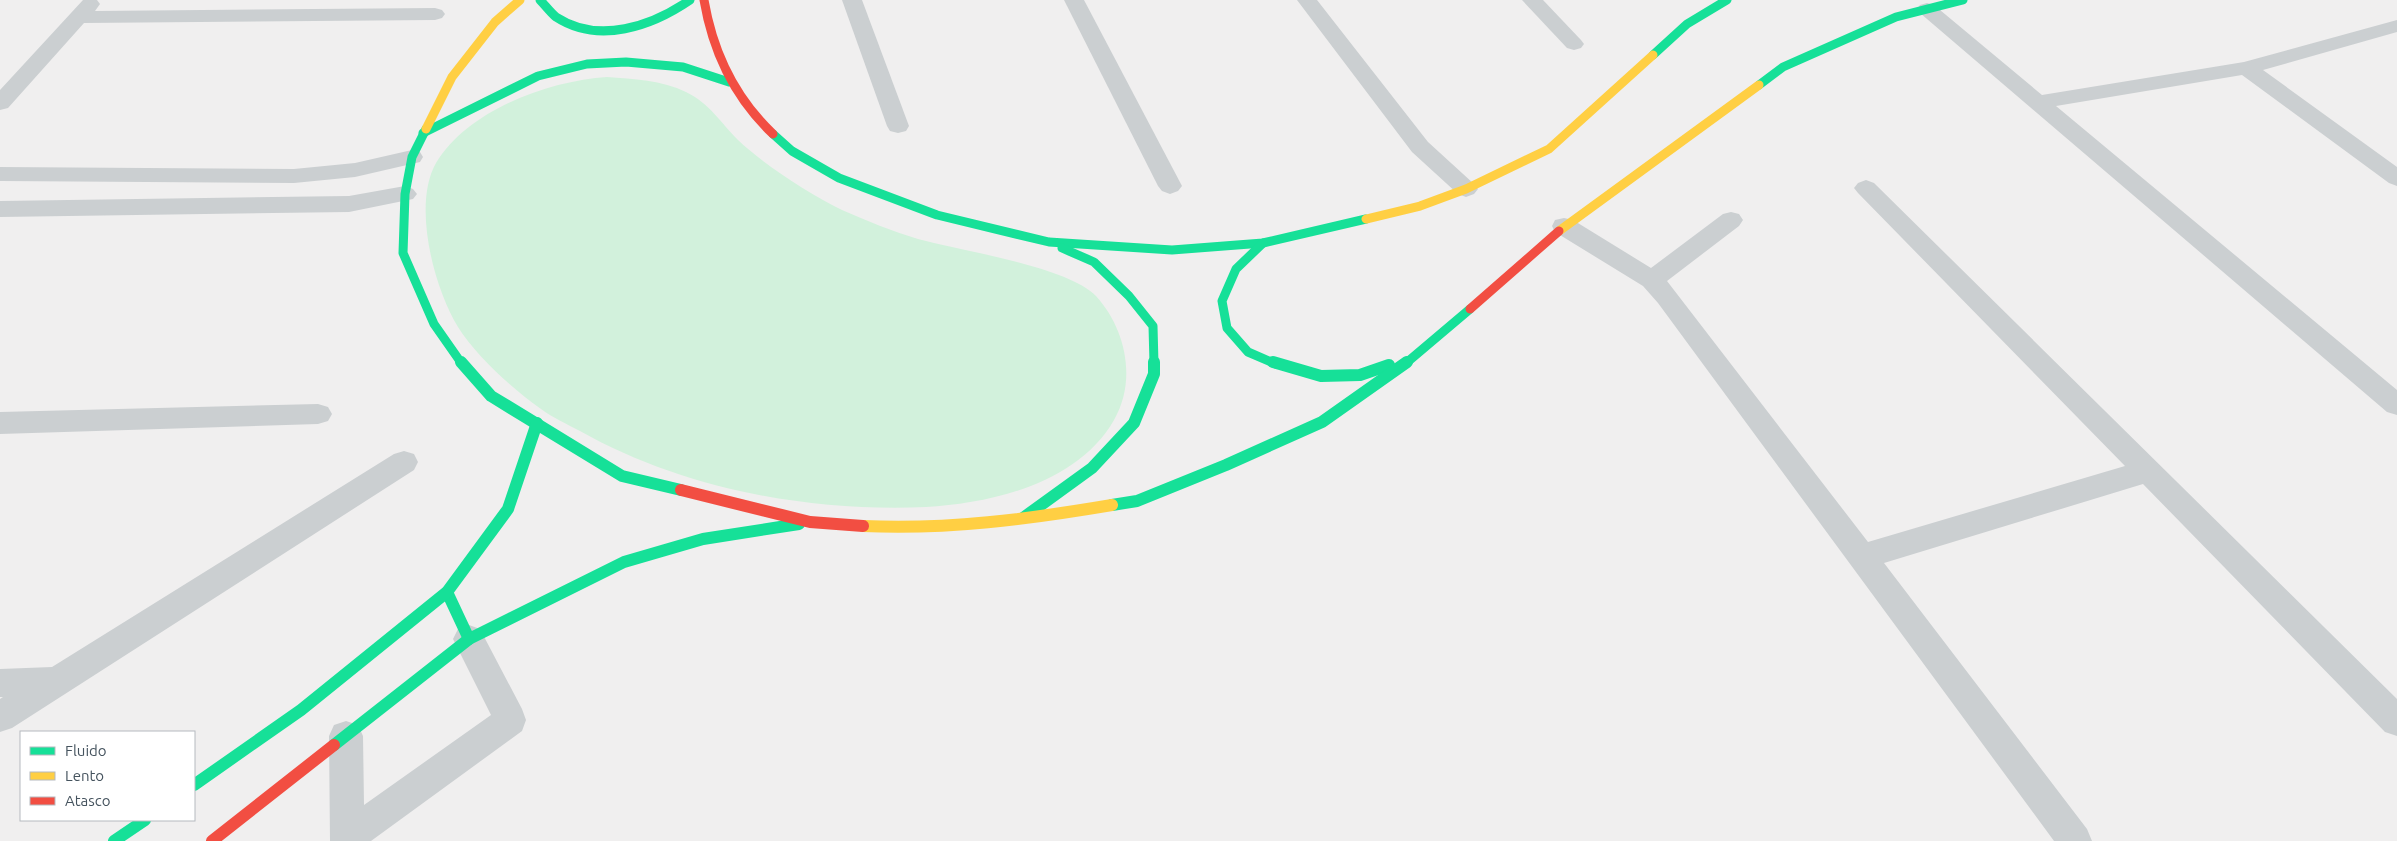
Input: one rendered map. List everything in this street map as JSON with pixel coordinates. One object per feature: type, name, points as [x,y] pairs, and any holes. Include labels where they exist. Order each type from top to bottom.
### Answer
[{"type":"street","points":[[0,103],[94,0]]},
{"type":"street","points":[[520,0],[495,22],[452,76],[412,157],[405,194],[403,253],[434,324],[464,366],[491,396],[622,476],[810,522],[911,528],[1018,521],[1137,501],[1226,466],[1322,422],[1417,355],[1564,226],[1782,67],[1896,17],[1963,0]]},
{"type":"street","points":[[540,0],[553,17],[572,26],[599,31],[629,30],[680,9],[690,0]]},
{"type":"street","points":[[704,0],[706,17],[729,82],[755,118],[785,144],[839,178],[937,215],[1049,242],[1172,250],[1263,243],[1420,206],[1466,189],[1549,149],[1687,24],[1727,0]]},
{"type":"street","points":[[852,0],[898,126]]},
{"type":"street","points":[[1074,0],[1170,186]]},
{"type":"street","points":[[1307,0],[1420,147],[1466,189]]},
{"type":"street","points":[[1532,0],[1574,44]]},
{"type":"street","points":[[1927,9],[2397,405]]},
{"type":"street","points":[[77,17],[435,14]]},
{"type":"street","points":[[2039,102],[2246,68],[2397,26]]},
{"type":"street","points":[[423,132],[538,76],[586,64],[626,62],[682,67],[729,82]]},
{"type":"street","points":[[2246,68],[2397,178]]},
{"type":"street","points":[[0,174],[294,176],[355,170],[412,157]]},
{"type":"street","points":[[1866,188],[2397,721]]},
{"type":"street","points":[[0,209],[349,204],[405,194]]},
{"type":"street","points":[[1652,280],[1731,220]]},
{"type":"street","points":[[1564,226],[1652,280],[1667,297],[2075,841]]},
{"type":"street","points":[[1018,521],[1092,468],[1134,423],[1154,374],[1152,326],[1129,296],[1094,262],[1049,242]]},
{"type":"street","points":[[1263,243],[1236,269],[1222,300],[1227,328],[1248,352],[1280,365],[1321,376],[1360,375],[1417,355]]},
{"type":"street","points":[[0,424],[318,414]]},
{"type":"street","points":[[195,784],[301,710],[447,592],[508,509],[537,423]]},
{"type":"street","points":[[0,717],[404,462]]},
{"type":"street","points":[[1861,557],[2148,471]]},
{"type":"street","points":[[212,841],[470,639],[624,562],[703,539],[810,522]]},
{"type":"street","points":[[346,840],[510,720],[447,592]]},
{"type":"street","points":[[0,682],[56,682]]},
{"type":"street","points":[[346,736],[346,840]]},
{"type":"street","points":[[114,841],[144,821]]},
{"type":"green space","points":[[607,77],[637,79],[667,85],[686,92],[708,108],[738,140],[760,159],[802,188],[842,210],[918,239],[1038,268],[1082,285],[1096,296],[1106,309],[1115,324],[1125,355],[1125,388],[1121,405],[1114,420],[1098,442],[1079,460],[1032,486],[979,501],[952,505],[881,508],[792,500],[747,493],[704,482],[661,468],[620,451],[546,412],[519,392],[485,360],[458,327],[449,310],[434,269],[429,246],[426,201],[429,181],[436,163],[450,144],[468,128],[489,114],[535,92],[584,80]]},
{"type":"traffic: fast","points":[[540,0],[555,16],[572,26],[592,30],[613,31],[654,21],[690,0]]},
{"type":"traffic: fast","points":[[1653,55],[1687,24],[1727,0]]},
{"type":"traffic: fast","points":[[1759,85],[1783,67],[1896,17],[1963,0]]},
{"type":"traffic: fast","points":[[423,133],[538,76],[587,64],[626,62],[683,67],[729,82]]},
{"type":"traffic: fast","points":[[426,129],[412,157],[405,194],[403,253],[434,324],[464,366],[491,396],[622,476],[681,490]]},
{"type":"traffic: fast","points":[[773,134],[792,151],[839,178],[937,215],[1049,242],[1172,250],[1263,243],[1366,219]]},
{"type":"traffic: fast","points":[[1263,243],[1236,269],[1222,301],[1227,328],[1248,352],[1280,365],[1321,376],[1360,375],[1389,365]]},
{"type":"traffic: fast","points":[[1023,518],[1092,468],[1134,423],[1154,374],[1153,326],[1129,296],[1094,262],[1062,248]]},
{"type":"traffic: fast","points":[[1112,505],[1137,501],[1226,465],[1322,422],[1417,355],[1470,309]]},
{"type":"traffic: fast","points":[[195,784],[301,710],[447,592],[508,509],[537,423]]},
{"type":"traffic: fast","points":[[334,745],[469,639],[624,562],[703,539],[799,524]]},
{"type":"traffic: fast","points":[[447,592],[469,639]]},
{"type":"traffic: fast","points":[[114,841],[144,821]]},
{"type":"traffic: slow","points":[[426,129],[452,77],[495,22],[520,0]]},
{"type":"traffic: slow","points":[[1366,219],[1420,206],[1466,189],[1549,149],[1653,55]]},
{"type":"traffic: slow","points":[[1559,231],[1759,85]]},
{"type":"traffic: slow","points":[[863,526],[957,526],[1112,505]]},
{"type":"traffic: jam","points":[[704,0],[712,38],[726,73],[747,106],[773,134]]},
{"type":"traffic: jam","points":[[1470,309],[1559,231]]},
{"type":"traffic: jam","points":[[681,490],[810,522],[863,526]]},
{"type":"traffic: jam","points":[[212,841],[334,745]]}]
